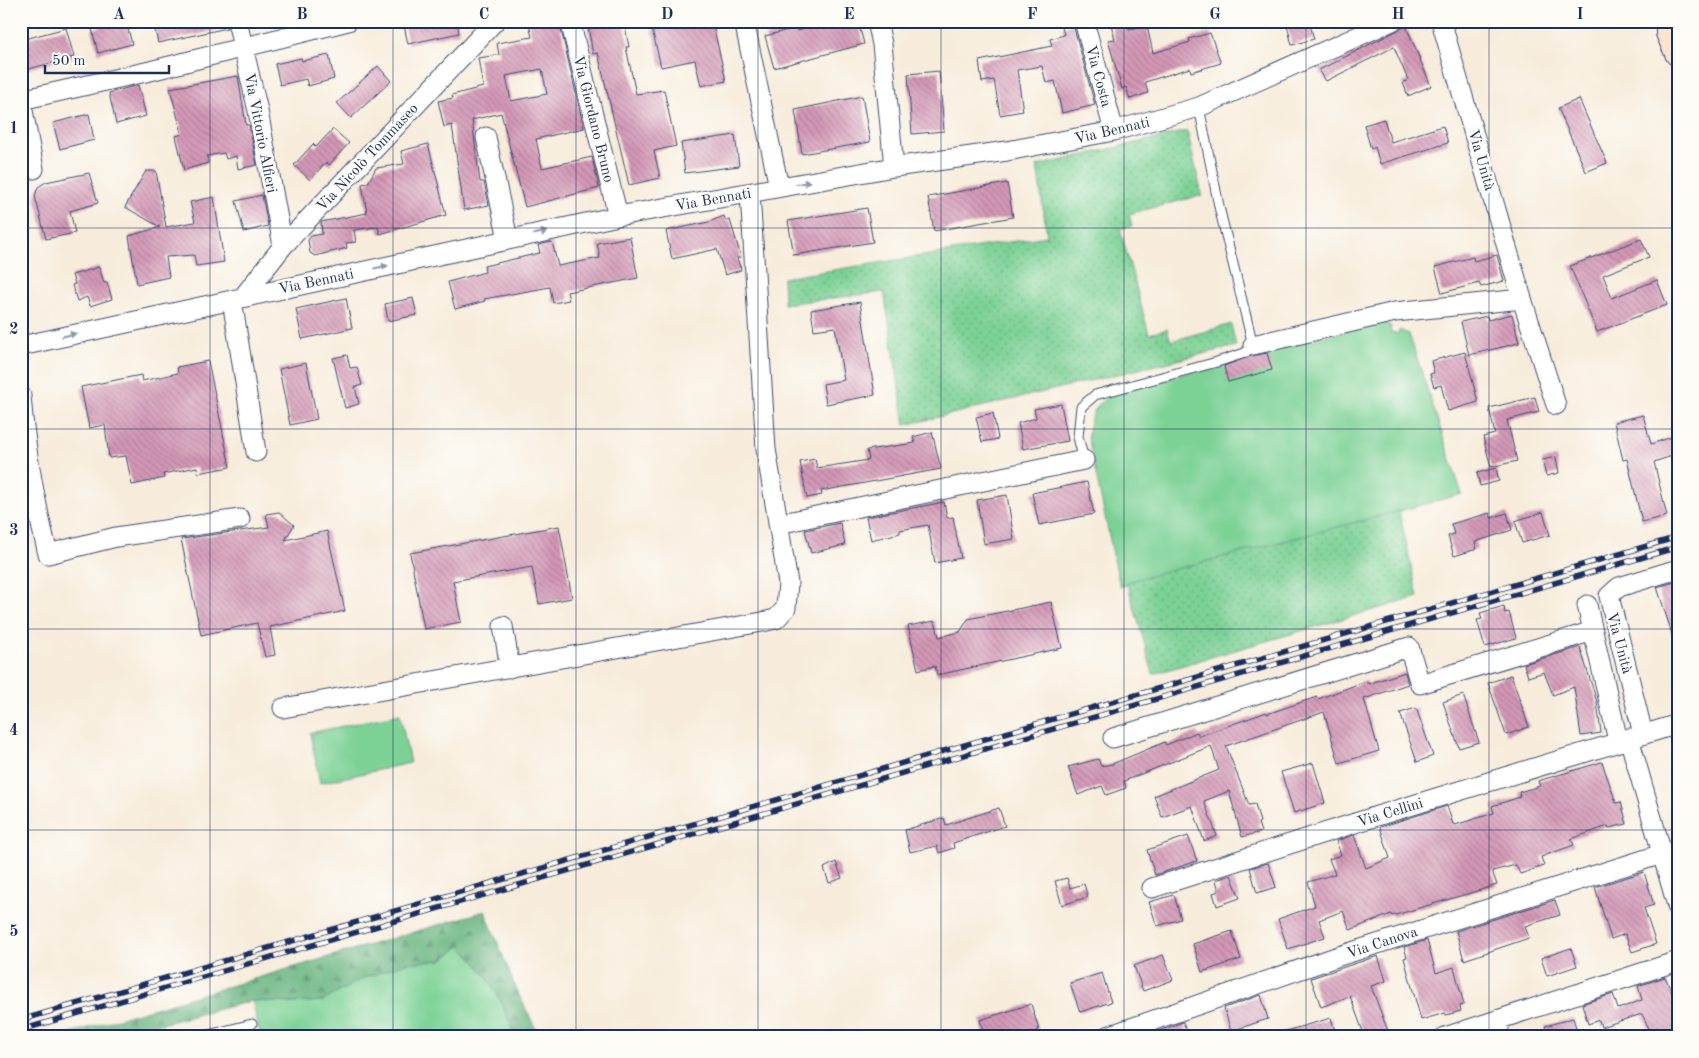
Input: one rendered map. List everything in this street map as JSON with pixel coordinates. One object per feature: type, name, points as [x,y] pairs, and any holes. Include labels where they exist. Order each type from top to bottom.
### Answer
[{"type":"main road","points":[[1669,21],[1669,33],[1678,53]]},
{"type":"street","name":"Via Vittorio Alfieri","points":[[237,21],[258,111],[283,246]]},
{"type":"street","points":[[34,169],[21,100],[243,48],[348,21]]},
{"type":"street","name":"Via Nicolò Tommaseo","points":[[238,298],[283,246],[495,21]]},
{"type":"street","name":"Via Giordano Bruno","points":[[570,21],[618,216]]},
{"type":"street","points":[[744,21],[779,186]]},
{"type":"street","points":[[876,21],[882,44],[894,167]]},
{"type":"street","name":"Via Costa","points":[[1084,21],[1114,131]]},
{"type":"street","name":"Via Bennati","points":[[21,346],[618,216],[750,193],[779,186],[1007,151],[1114,131],[1199,107],[1392,21]]},
{"type":"street","name":"Via Unità","points":[[1441,21],[1522,299],[1556,404]]},
{"type":"street","points":[[486,138],[508,240]]},
{"type":"street","points":[[283,708],[776,619],[786,608],[788,583],[766,450],[750,193]]},
{"type":"street","points":[[238,298],[256,452]]},
{"type":"street","points":[[1253,345],[1395,312],[1522,299]]},
{"type":"street","points":[[21,396],[23,425],[36,504],[48,554],[116,537],[240,519]]},
{"type":"street","points":[[778,524],[1084,460]]},
{"type":"street","name":"Via Unità","points":[[1630,738],[1609,596],[1619,586],[1678,570]]},
{"type":"street","name":"Via Unità","points":[[1587,605],[1630,738],[1678,908]]},
{"type":"street","points":[[503,626],[510,668]]},
{"type":"street","points":[[1113,738],[1409,647],[1420,684],[1594,630]]},
{"type":"street","name":"Via Cellini","points":[[1152,888],[1678,724]]},
{"type":"street","name":"Via Canova","points":[[1105,1037],[1336,957],[1662,854]]},
{"type":"street","points":[[1446,1037],[1499,1028],[1678,961]]},
{"type":"lane","points":[[1084,460],[1078,437],[1081,407],[1096,395],[1217,362],[1245,352],[1253,345],[1220,211],[1199,107]]},
{"type":"lane","points":[[200,1037],[252,1024]]},
{"type":"green space","points":[[1187,131],[1202,195],[1129,214],[1132,226],[1120,229],[1149,334],[1167,329],[1171,341],[1231,324],[1236,346],[905,425],[884,292],[784,304],[783,278],[1047,236],[1037,166]]},
{"type":"green space","points":[[1382,321],[1391,326],[1390,331],[1398,334],[1399,330],[1409,334],[1462,494],[1120,587],[1088,437],[1092,416],[1103,400],[1116,392]]},
{"type":"green space","points":[[1399,511],[1418,597],[1153,674],[1127,582]]},
{"type":"green space","points":[[400,714],[410,763],[320,783],[310,733]]},
{"type":"green space","points":[[485,911],[517,991],[540,1037],[515,1037],[494,988],[480,967],[460,946],[442,960],[406,963],[361,979],[323,1001],[292,1003],[252,1001],[110,1037],[56,1037]]},
{"type":"green space","points":[[460,946],[485,971],[502,1001],[515,1037],[261,1037],[252,1001],[292,1003],[323,1001],[361,979],[406,963],[442,960]]},
{"type":"building","points":[[99,21],[126,21],[132,44],[98,53],[92,29],[101,27]]},
{"type":"building","points":[[153,21],[226,21],[227,28],[158,43]]},
{"type":"building","points":[[403,21],[457,21],[459,33],[408,44]]},
{"type":"building","points":[[528,21],[559,21],[584,128],[536,139],[542,168],[592,157],[599,188],[525,207],[501,113],[472,120],[480,182],[484,182],[489,205],[464,210],[452,125],[444,127],[438,101],[453,98],[452,95],[483,87],[478,58],[499,55],[497,43],[532,37]],"holes":[[[542,69],[547,94],[511,101],[506,76]]]},
{"type":"building","points":[[587,21],[624,21],[629,47],[626,47],[636,94],[664,90],[676,146],[654,151],[660,178],[629,185],[598,53],[593,54]]},
{"type":"building","points":[[689,21],[712,21],[726,81],[701,86],[695,60],[661,67],[652,29]]},
{"type":"building","points":[[824,21],[858,21],[864,44],[774,68],[765,36],[796,28],[797,31],[825,23]]},
{"type":"building","points":[[1110,21],[1127,21],[1129,29],[1147,26],[1153,53],[1190,42],[1189,39],[1210,33],[1221,63],[1191,72],[1190,68],[1145,82],[1148,93],[1130,99],[1126,87],[1122,89],[1108,40],[1115,39]]},
{"type":"building","points":[[1286,21],[1309,21],[1314,39],[1292,45]]},
{"type":"building","points":[[1073,24],[1095,105],[1062,113],[1055,81],[1046,83],[1042,66],[1017,70],[1023,111],[1000,115],[994,80],[982,82],[979,61],[1052,46],[1050,39],[1064,35],[1062,27]]},
{"type":"building","points":[[1406,26],[1431,86],[1408,96],[1403,83],[1408,80],[1394,47],[1326,81],[1319,70]]},
{"type":"building","points":[[66,28],[74,57],[21,71],[21,40]]},
{"type":"building","points":[[329,55],[334,79],[308,86],[306,79],[280,85],[275,64],[301,58],[302,61]]},
{"type":"building","points":[[378,66],[391,81],[351,118],[337,103]]},
{"type":"building","points":[[939,71],[944,131],[912,134],[908,74]]},
{"type":"building","points":[[238,76],[246,125],[249,125],[257,165],[238,169],[236,156],[226,159],[224,153],[207,156],[208,163],[184,170],[176,136],[182,134],[170,88]]},
{"type":"building","points":[[138,85],[146,116],[116,124],[109,93]]},
{"type":"building","points":[[862,96],[870,142],[802,154],[795,110]]},
{"type":"building","points":[[1579,99],[1607,163],[1586,172],[1558,108]]},
{"type":"building","points":[[89,114],[94,140],[60,149],[53,123]]},
{"type":"building","points":[[1384,119],[1391,142],[1443,126],[1448,143],[1380,164],[1375,147],[1371,149],[1364,125]]},
{"type":"building","points":[[333,129],[349,143],[329,165],[326,162],[310,180],[294,165],[313,144],[316,147]]},
{"type":"building","points":[[735,135],[739,166],[685,173],[681,143]]},
{"type":"building","points":[[428,144],[446,215],[380,234],[378,227],[354,230],[356,242],[346,243],[347,248],[315,256],[310,253],[308,240],[311,236],[322,234],[321,222],[367,213],[362,184],[368,183],[376,168],[404,164],[401,151]]},
{"type":"building","points":[[146,171],[156,171],[166,227],[195,222],[190,202],[214,197],[224,262],[196,266],[194,255],[166,257],[169,277],[137,284],[129,236],[160,227],[125,207]]},
{"type":"building","points":[[89,173],[98,203],[70,211],[75,233],[46,239],[35,196],[38,187],[46,182]]},
{"type":"building","points":[[1007,183],[1013,217],[934,231],[928,197]]},
{"type":"building","points":[[262,195],[268,226],[244,232],[236,201]]},
{"type":"building","points":[[867,208],[873,242],[794,255],[788,221]]},
{"type":"building","points":[[724,216],[726,221],[730,220],[741,257],[737,258],[741,270],[725,275],[717,249],[672,259],[666,231],[709,222]]},
{"type":"building","points":[[630,237],[638,278],[567,292],[569,300],[553,303],[550,287],[484,299],[485,301],[455,309],[448,282],[485,272],[484,266],[540,253],[538,245],[552,242],[558,266],[600,258],[597,243]]},
{"type":"building","points":[[1641,239],[1649,257],[1603,275],[1612,298],[1657,280],[1667,305],[1597,332],[1570,266]]},
{"type":"building","points":[[1497,255],[1504,281],[1481,287],[1479,283],[1442,293],[1435,267],[1473,257],[1474,261]]},
{"type":"building","points":[[99,267],[104,283],[107,282],[112,299],[90,306],[87,297],[77,301],[72,285],[75,284],[72,275]]},
{"type":"building","points":[[346,298],[352,328],[302,339],[296,309]]},
{"type":"building","points":[[413,298],[417,315],[388,321],[385,304]]},
{"type":"building","points":[[860,302],[875,395],[826,404],[823,384],[844,380],[835,327],[814,330],[811,310]]},
{"type":"building","points":[[1512,314],[1519,343],[1469,355],[1461,322],[1487,316],[1488,320]]},
{"type":"building","points":[[1465,352],[1478,402],[1448,411],[1441,385],[1434,387],[1430,374],[1434,373],[1431,361]]},
{"type":"building","points":[[1267,353],[1272,370],[1228,382],[1224,366],[1251,356]]},
{"type":"building","points":[[347,355],[350,368],[357,367],[362,385],[355,387],[359,404],[345,408],[333,358]]},
{"type":"building","points":[[208,361],[230,467],[198,473],[197,467],[163,474],[164,478],[132,485],[126,456],[109,458],[105,425],[89,428],[81,387],[141,375],[142,381],[178,373],[177,367]]},
{"type":"building","points":[[306,363],[317,419],[290,425],[279,369]]},
{"type":"building","points":[[1535,397],[1539,412],[1507,420],[1517,461],[1491,467],[1483,437],[1495,434],[1489,408]]},
{"type":"building","points":[[1061,404],[1068,441],[1023,449],[1018,423],[1036,418],[1034,409]]},
{"type":"building","points":[[993,413],[998,439],[982,442],[976,417]]},
{"type":"building","points":[[1643,415],[1651,444],[1678,435],[1678,454],[1654,462],[1667,516],[1642,522],[1627,459],[1623,460],[1614,422]]},
{"type":"building","points":[[932,432],[941,469],[821,491],[822,495],[807,498],[800,462],[815,459],[817,468],[869,460],[867,450],[915,443],[913,437]]},
{"type":"building","points":[[1556,457],[1559,473],[1546,476],[1542,460]]},
{"type":"building","points":[[1496,468],[1499,481],[1480,486],[1477,473]]},
{"type":"building","points":[[1087,482],[1094,514],[1039,525],[1032,493]]},
{"type":"building","points":[[1007,495],[1014,539],[984,544],[977,500]]},
{"type":"building","points":[[944,502],[947,518],[953,517],[961,558],[935,563],[928,525],[900,530],[900,533],[871,540],[866,517]]},
{"type":"building","points":[[279,512],[294,525],[285,540],[327,531],[345,611],[270,627],[275,655],[265,657],[257,623],[201,635],[181,539],[269,527],[266,514]]},
{"type":"building","points":[[1543,512],[1550,535],[1522,543],[1515,521]]},
{"type":"building","points":[[1490,513],[1491,518],[1507,513],[1512,530],[1475,542],[1477,549],[1454,556],[1448,536],[1454,534],[1451,524]]},
{"type":"building","points":[[840,523],[845,545],[811,553],[805,530]]},
{"type":"building","points":[[559,526],[572,598],[539,604],[532,567],[453,581],[461,622],[424,629],[410,553]]},
{"type":"building","points":[[1678,581],[1678,643],[1675,643],[1657,587]]},
{"type":"building","points":[[1051,602],[1062,648],[937,675],[935,666],[918,670],[908,626],[935,621],[939,637],[960,632],[968,619]]},
{"type":"building","points":[[1504,606],[1505,613],[1509,612],[1516,638],[1485,647],[1477,620],[1482,619],[1480,613]]},
{"type":"building","points":[[1580,647],[1597,702],[1601,733],[1581,736],[1574,687],[1553,695],[1544,672],[1528,677],[1524,664]]},
{"type":"building","points":[[1405,672],[1408,684],[1364,699],[1379,751],[1339,763],[1324,712],[1226,746],[1249,805],[1255,804],[1261,832],[1242,837],[1229,791],[1204,801],[1217,836],[1204,841],[1192,806],[1162,817],[1154,796],[1219,770],[1211,746],[1124,781],[1126,788],[1106,795],[1102,786],[1078,795],[1068,767],[1098,759],[1101,766],[1112,764],[1165,742],[1166,745],[1197,732],[1199,736],[1267,712],[1267,714],[1317,697],[1318,699],[1366,681],[1368,684]]},
{"type":"building","points":[[1511,675],[1529,727],[1506,735],[1488,683]]},
{"type":"building","points":[[1463,695],[1479,742],[1459,748],[1443,702]]},
{"type":"building","points":[[1416,708],[1433,756],[1417,762],[1400,713]]},
{"type":"building","points":[[1602,762],[1616,803],[1621,802],[1627,824],[1609,828],[1608,826],[1571,839],[1574,845],[1541,857],[1544,866],[1520,874],[1516,865],[1492,871],[1497,885],[1392,916],[1391,914],[1350,930],[1343,911],[1319,920],[1325,937],[1288,949],[1278,919],[1315,906],[1308,882],[1335,874],[1329,859],[1341,855],[1336,841],[1354,835],[1366,868],[1390,858],[1380,827],[1447,806],[1455,825],[1494,813],[1492,806],[1520,797],[1519,792],[1540,786],[1538,781]]},
{"type":"building","points":[[1313,763],[1325,803],[1294,813],[1281,772]]},
{"type":"building","points":[[999,808],[1005,826],[953,843],[954,848],[939,853],[937,846],[910,852],[905,830],[944,818],[946,825]]},
{"type":"building","points":[[1188,836],[1197,861],[1155,875],[1147,850]]},
{"type":"building","points":[[836,862],[842,878],[829,883],[824,868]]},
{"type":"building","points":[[1268,863],[1276,887],[1257,893],[1250,868]]},
{"type":"building","points":[[1644,872],[1654,905],[1644,908],[1656,944],[1632,952],[1625,934],[1611,939],[1595,887]]},
{"type":"building","points":[[1231,875],[1240,898],[1217,906],[1213,893],[1219,891],[1216,880]]},
{"type":"building","points":[[1067,878],[1070,888],[1084,884],[1088,897],[1062,905],[1055,881]]},
{"type":"building","points":[[1174,895],[1181,919],[1157,926],[1149,902]]},
{"type":"building","points":[[1555,900],[1560,915],[1525,926],[1529,938],[1464,960],[1456,931]]},
{"type":"building","points":[[1232,931],[1241,959],[1202,972],[1193,944]]},
{"type":"building","points":[[1427,940],[1436,973],[1454,967],[1464,1005],[1460,1006],[1461,1011],[1446,1015],[1445,1013],[1421,1020],[1404,958],[1407,957],[1404,947]]},
{"type":"building","points":[[1571,948],[1577,966],[1547,976],[1541,958]]},
{"type":"building","points":[[1163,955],[1173,980],[1143,991],[1134,966]]},
{"type":"building","points":[[1378,956],[1386,981],[1371,986],[1389,1034],[1382,1037],[1365,1037],[1350,996],[1321,1007],[1311,978]]},
{"type":"building","points":[[1102,973],[1111,1002],[1080,1012],[1070,983]]},
{"type":"building","points":[[1665,977],[1678,1006],[1678,1037],[1653,1037],[1642,1014],[1601,1027],[1599,1020],[1588,1024],[1582,1004],[1613,994],[1618,1009],[1642,1000],[1638,986]]},
{"type":"building","points":[[1261,995],[1268,1019],[1231,1031],[1224,1008]]},
{"type":"building","points":[[1031,1004],[1039,1030],[1018,1037],[985,1037],[980,1020]]},
{"type":"building","points":[[1331,1018],[1337,1037],[1279,1037],[1279,1033]]},
{"type":"building","points":[[1573,1018],[1579,1037],[1548,1037],[1545,1026]]},
{"type":"building","points":[[1183,1022],[1189,1037],[1149,1037],[1148,1035]]},
{"type":"railway","points":[[21,1020],[1678,537]]},
{"type":"railway","points":[[21,1030],[1678,547]]}]
